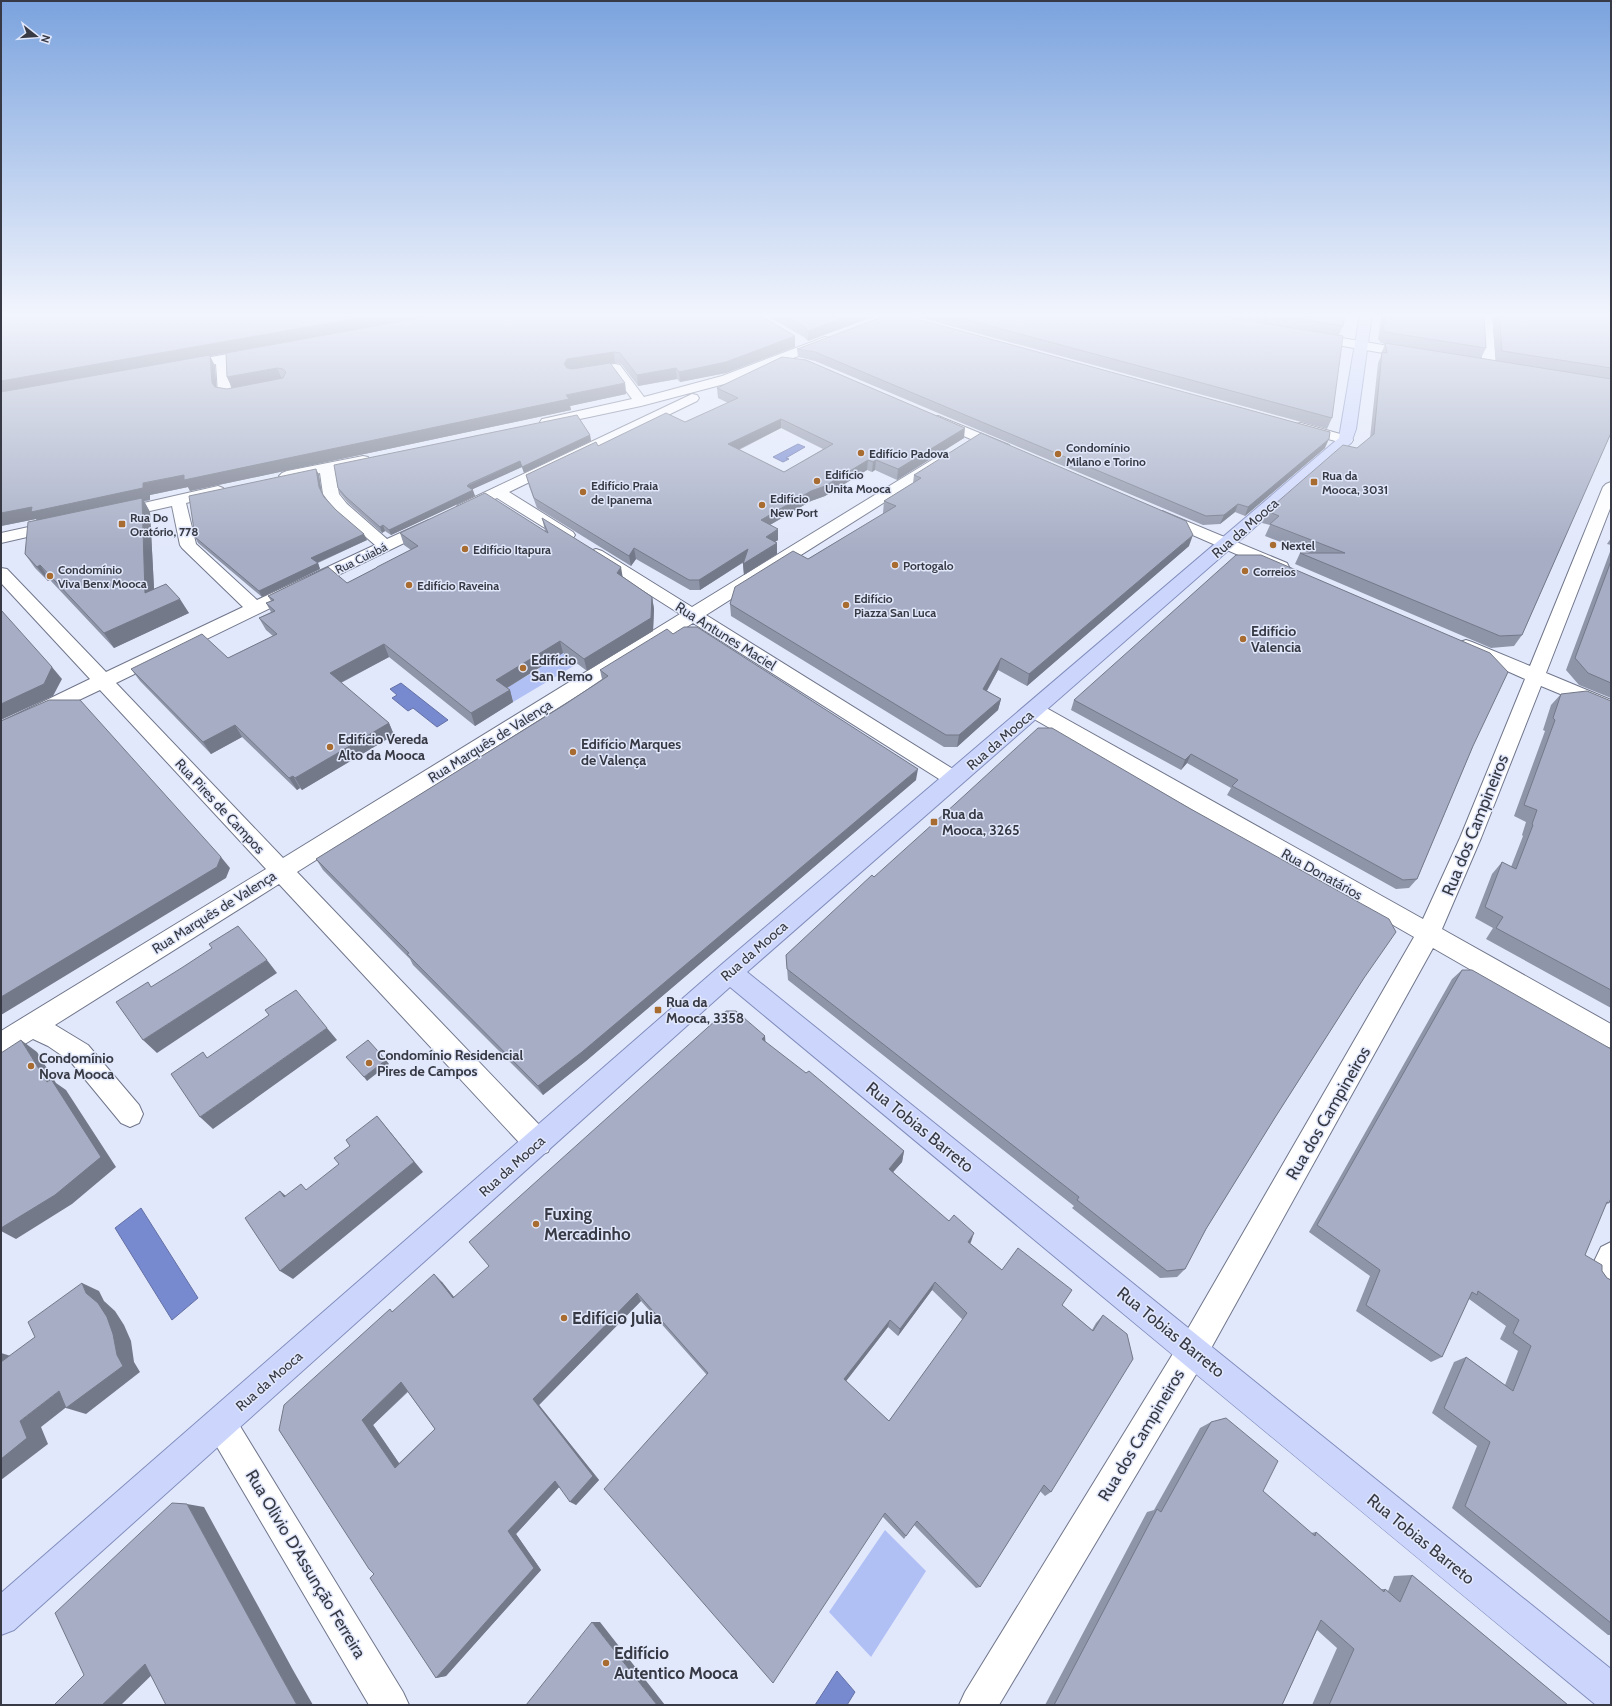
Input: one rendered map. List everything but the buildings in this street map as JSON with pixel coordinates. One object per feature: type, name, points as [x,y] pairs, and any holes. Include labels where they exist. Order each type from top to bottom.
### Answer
[{"type":"main road","points":[[1346,440],[1353,394]]},
{"type":"main road","name":"Rua da Mooca","points":[[1,1617],[221,1424],[730,972],[1228,544],[1346,440]]},
{"type":"main road","name":"Rua Tobias Barreto","points":[[730,972],[1193,1350],[1331,1466],[1610,1688]]},
{"type":"street","points":[[632,394],[638,403],[638,417],[633,427]]},
{"type":"street","points":[[532,425],[638,403],[673,394]]},
{"type":"street","name":"Rua Cuiabá","points":[[1,730],[658,416],[700,394]]},
{"type":"street","points":[[658,416],[664,402],[661,397]]},
{"type":"street","points":[[922,413],[1018,454]]},
{"type":"street","points":[[1285,423],[1346,440]]},
{"type":"street","name":"Rua Marquês de Valença","points":[[1,1045],[978,437]]},
{"type":"street","points":[[275,479],[381,456]]},
{"type":"street","points":[[327,467],[331,494],[338,503],[386,546]]},
{"type":"street","points":[[104,516],[230,488]]},
{"type":"street","name":"Rua dos Campineiros","points":[[978,1705],[1193,1350],[1429,934],[1605,517],[1611,488]]},
{"type":"street","name":"Rua Antunes Maciel","points":[[499,492],[954,779]]},
{"type":"street","points":[[178,500],[188,545],[201,560],[256,608]]},
{"type":"street","points":[[1148,510],[1298,574]]},
{"type":"street","points":[[1,538],[68,523]]},
{"type":"street","name":"Rua Pires de Campos","points":[[1,573],[104,681],[280,871],[538,1143]]},
{"type":"street","points":[[1451,639],[1611,708]]},
{"type":"street","name":"Rua Donatários","points":[[1034,710],[1611,1037]]},
{"type":"street","points":[[32,1026],[57,1038],[79,1053],[130,1114]]},
{"type":"street","name":"Rua Olivio D'Assunção Ferreira","points":[[221,1424],[390,1705]]},
{"type":"shaded area","points":[[798,444],[805,447],[786,458],[789,459],[783,462],[773,457]]},
{"type":"shaded area","points":[[556,648],[577,664],[513,702],[499,692],[539,669],[539,667]]},
{"type":"shaded area","points":[[401,683],[448,720],[437,727],[413,708],[408,711],[392,698],[397,695],[390,689]]},
{"type":"shaded area","points":[[141,1208],[198,1298],[172,1320],[115,1228]]},
{"type":"shaded area","points":[[885,1530],[926,1571],[871,1657],[829,1612]]},
{"type":"shaded area","points":[[837,1671],[855,1692],[847,1705],[815,1705]]},
{"type":"place","name":"Edifício Padova","points":[[861,453]]},
{"type":"place","name":"Condomínio Milano e Torino","points":[[1058,454]]},
{"type":"place","name":"Edifício Unita Mooca","points":[[817,481]]},
{"type":"place","name":"Rua da Mooca, 3031","points":[[1314,482]]},
{"type":"place","name":"Edifício Praia de Ipanema","points":[[583,492]]},
{"type":"place","name":"Edifício New Port","points":[[762,505]]},
{"type":"place","name":"Rua Do Oratório, 778","points":[[122,524]]},
{"type":"place","name":"Nextel","points":[[1273,545]]},
{"type":"place","name":"Edifício Itapura","points":[[465,549]]},
{"type":"place","name":"Portogalo","points":[[895,565]]},
{"type":"place","name":"Correios","points":[[1245,571]]},
{"type":"place","name":"Condomínio Viva Benx Mooca","points":[[50,576]]},
{"type":"place","name":"Edifício Raveina","points":[[409,585]]},
{"type":"place","name":"Edifício Piazza San Luca","points":[[846,605]]},
{"type":"place","name":"Edifício Valencia","points":[[1243,639]]},
{"type":"place","name":"Edifício San Remo","points":[[523,668]]},
{"type":"place","name":"Edifício Vereda Alto da Mooca","points":[[330,747]]},
{"type":"place","name":"Edifício Marques de Valença","points":[[573,752]]},
{"type":"place","name":"Rua da Mooca, 3265","points":[[934,822]]},
{"type":"place","name":"Rua da Mooca, 3358","points":[[658,1010]]},
{"type":"place","name":"Condomínio Residencial Pires de Campos","points":[[369,1063]]},
{"type":"place","name":"Condomínio Nova Mooca","points":[[31,1066]]},
{"type":"place","name":"Fuxing Mercadinho","points":[[536,1224]]},
{"type":"place","name":"Edifício Julia","points":[[564,1318]]},
{"type":"place","name":"Edifício Autentico Mooca","points":[[606,1663]]}]
